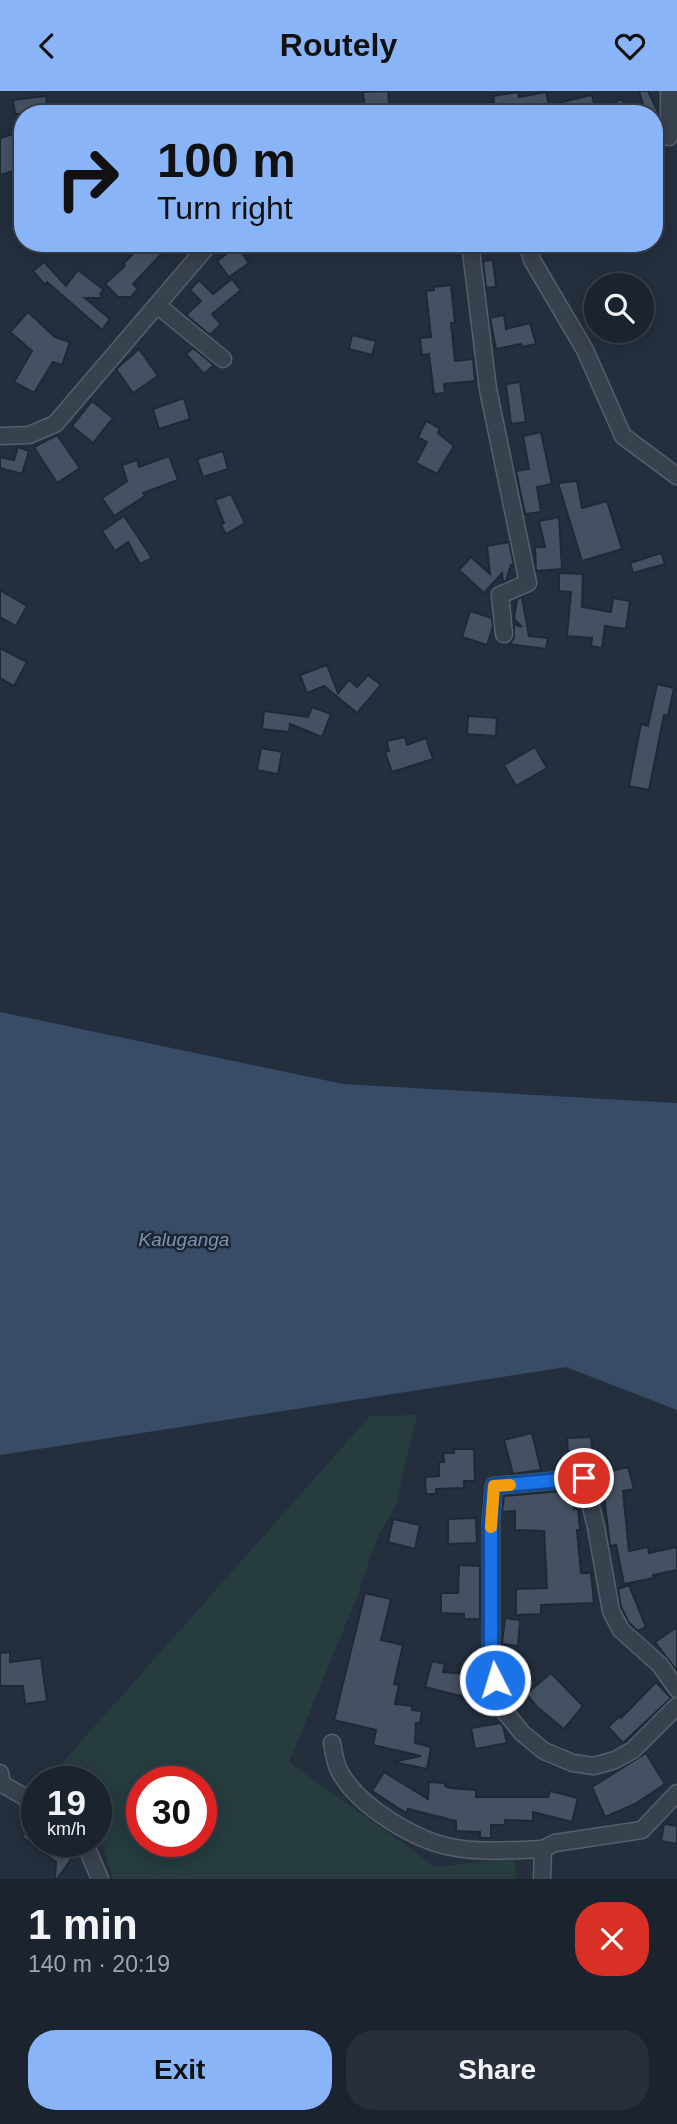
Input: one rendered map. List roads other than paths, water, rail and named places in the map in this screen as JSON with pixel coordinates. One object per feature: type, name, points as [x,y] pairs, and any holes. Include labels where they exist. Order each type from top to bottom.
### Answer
[{"type":"street","points":[[667,136],[669,91]]},
{"type":"street","points":[[0,436],[29,435],[55,423],[202,252]]},
{"type":"street","points":[[471,252],[488,389],[527,583],[500,595],[505,634]]},
{"type":"street","points":[[530,252],[584,350],[623,436],[677,476]]},
{"type":"street","points":[[157,305],[223,359]]},
{"type":"street","points":[[677,1689],[660,1665],[621,1630],[611,1611],[597,1527],[584,1478],[494,1486],[491,1520],[491,1656],[498,1703],[522,1733],[544,1751],[573,1763],[593,1766],[615,1760],[633,1749],[677,1706]]},
{"type":"street","points":[[332,1743],[341,1774],[378,1812],[413,1834],[451,1847],[490,1851],[543,1849],[555,1843],[642,1830],[677,1793]]},
{"type":"street","points":[[0,1773],[2,1784],[21,1795]]},
{"type":"street","points":[[542,1879],[543,1849]]},
{"type":"street","points":[[90,1857],[100,1879]]},
{"type":"water","name":"Kaluganga","points":[[0,1012],[343,1084],[677,1103],[677,1410],[566,1367],[0,1455]]}]
